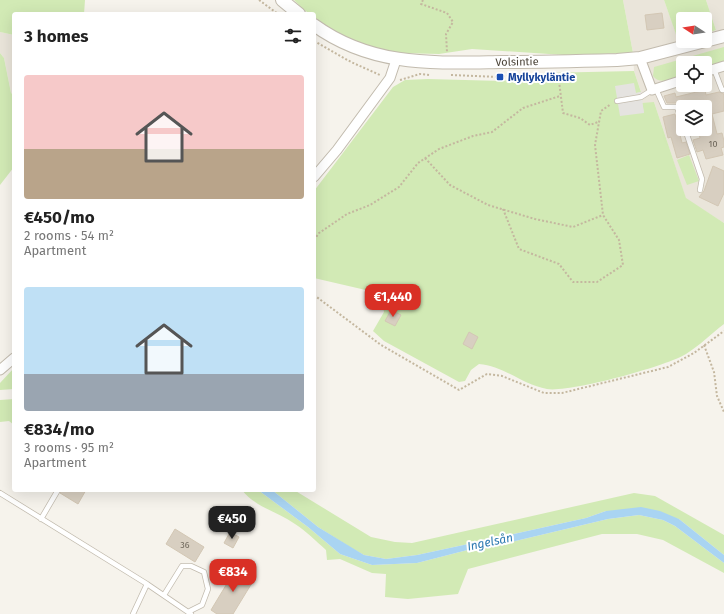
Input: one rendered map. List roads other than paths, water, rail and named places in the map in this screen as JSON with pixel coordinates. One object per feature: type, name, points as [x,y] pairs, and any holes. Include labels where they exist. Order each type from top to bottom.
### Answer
[{"type":"street","points":[[282,0],[297,12]]},
{"type":"street","name":"Volsintie","points":[[316,26],[357,48],[396,60],[454,63],[617,60],[640,58],[724,36]]},
{"type":"street","points":[[640,58],[654,89],[676,82]]},
{"type":"street","points":[[316,174],[358,122],[390,78],[396,60]]},
{"type":"street","points":[[714,69],[724,66]]},
{"type":"street","points":[[0,370],[12,360]]},
{"type":"lane","points":[[714,69],[722,90],[724,90]]},
{"type":"lane","points":[[617,101],[641,97],[654,89],[664,107],[676,107]]},
{"type":"lane","points":[[687,136],[702,179],[700,190]]},
{"type":"lane","points":[[41,519],[57,492]]},
{"type":"lane","points":[[0,493],[164,594],[189,613],[202,605],[208,590],[204,572],[191,566],[182,566],[164,594]]},
{"type":"lane","points":[[133,614],[147,584]]},
{"type":"water","name":"Ingelsån","points":[[261,492],[274,492],[318,527],[364,555],[386,559],[417,555],[496,538],[586,518],[606,511],[641,507],[660,511],[679,519],[724,555],[724,563],[675,526],[663,520],[639,515],[608,519],[503,544],[483,546],[417,563],[372,565],[340,554],[308,527]]},
{"type":"place","name":"Myllykyläntie","points":[[500,77]]}]
